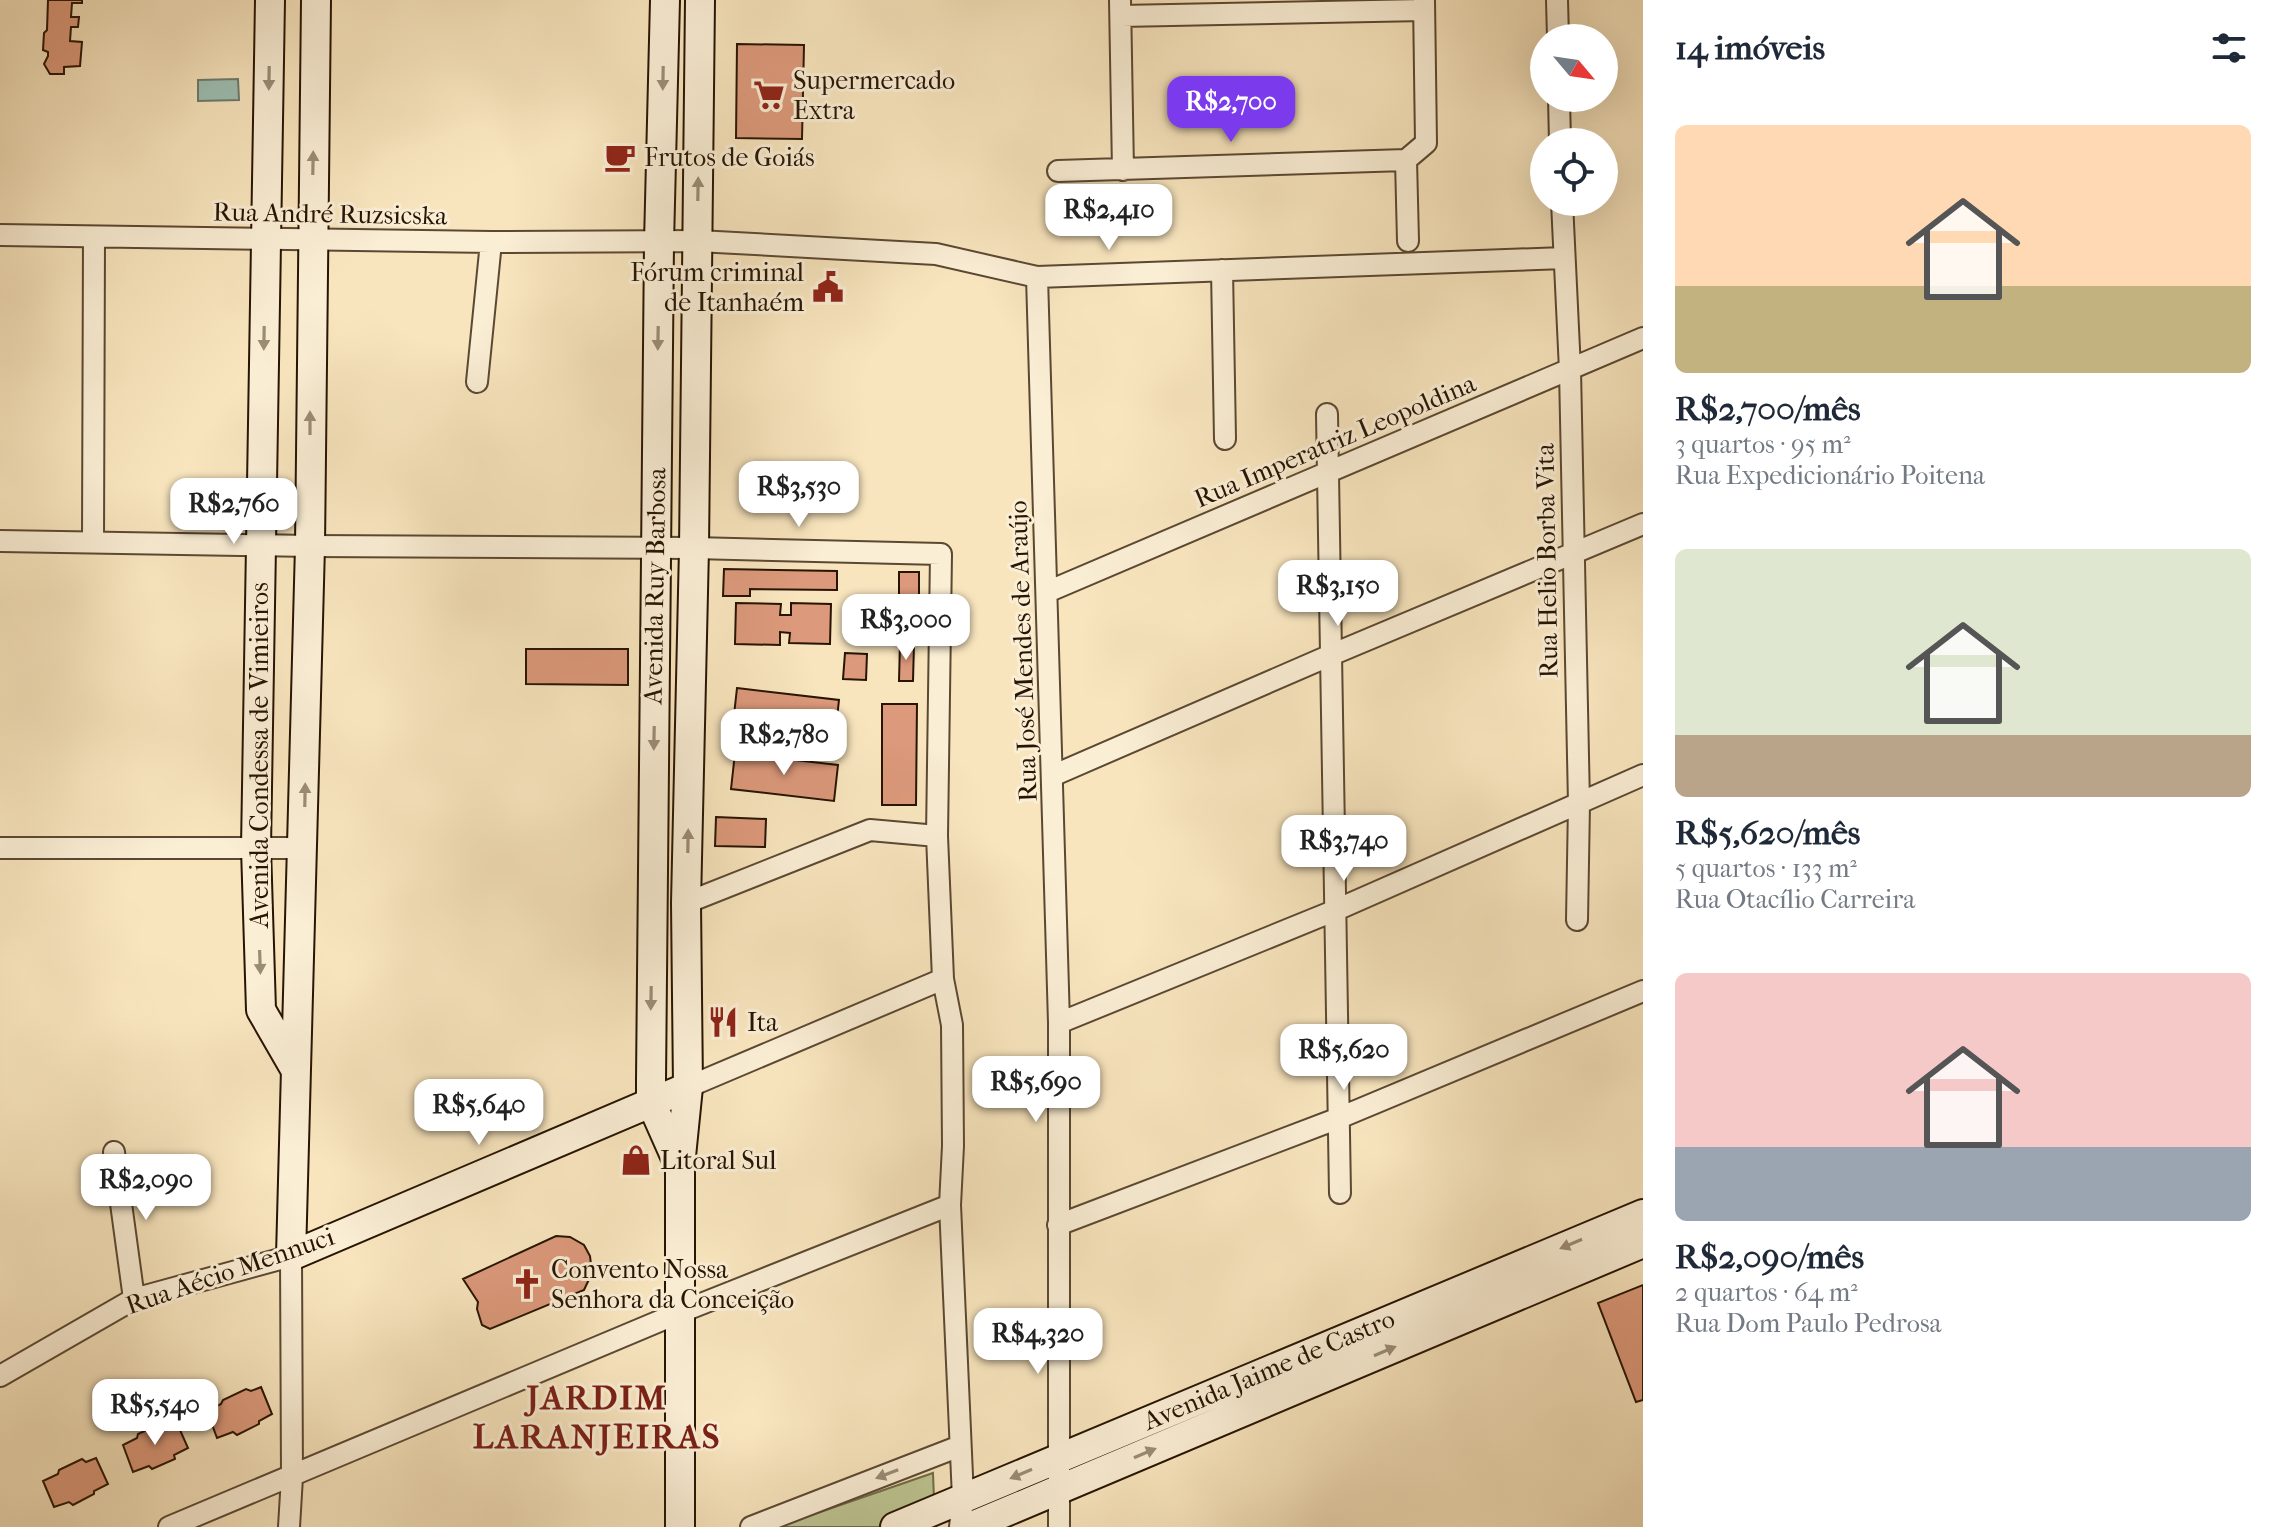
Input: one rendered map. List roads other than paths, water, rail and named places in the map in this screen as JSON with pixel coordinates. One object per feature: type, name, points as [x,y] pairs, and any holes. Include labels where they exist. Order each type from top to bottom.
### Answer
[{"type":"street","name":"Avenida Condessa de Vimieiros","points":[[270,0],[256,848],[261,1010],[295,1069]]},
{"type":"street","name":"Avenida Condessa de Vimieiros","points":[[289,1527],[295,1069],[304,848],[310,546],[316,0]]},
{"type":"street","name":"Avenida Ruy Barbosa","points":[[665,0],[659,243],[651,1102],[680,1166]]},
{"type":"street","name":"Avenida Ruy Barbosa","points":[[682,1522],[680,1166],[688,1087],[686,903],[694,548],[700,0]]},
{"type":"street","points":[[1557,0],[1558,24]]},
{"type":"street","points":[[1058,171],[1123,170],[1406,160],[1426,143],[1424,5],[1120,8],[1123,170]]},
{"type":"street","points":[[1406,160],[1408,241]]},
{"type":"street","name":"Rua Helio Borba Vita","points":[[1562,216],[1570,370],[1579,804],[1577,920]]},
{"type":"street","name":"Rua André Ruzsicska","points":[[0,235],[491,242],[698,241],[936,254],[1037,277],[1564,258]]},
{"type":"street","points":[[93,541],[94,237]]},
{"type":"street","points":[[477,382],[491,242]]},
{"type":"street","points":[[1222,270],[1225,439]]},
{"type":"street","name":"Rua José Mendes de Araújo","points":[[1037,277],[1059,1023],[1058,1225]]},
{"type":"street","name":"Rua Imperatriz Leopoldina","points":[[1047,592],[1643,338]]},
{"type":"street","points":[[1327,414],[1340,1193]]},
{"type":"street","points":[[1052,776],[1643,524]]},
{"type":"street","points":[[0,541],[694,548],[941,554],[937,836],[943,979],[952,1025],[950,1205],[963,1498],[960,1527]]},
{"type":"street","points":[[1059,1023],[1336,910],[1643,775]]},
{"type":"street","points":[[686,903],[870,830],[937,836]]},
{"type":"street","points":[[0,848],[304,848]]},
{"type":"street","points":[[688,1087],[943,979]]},
{"type":"street","points":[[1059,1527],[1058,1225],[1339,1118],[1643,991]]},
{"type":"street","name":"Rua Aécio Mennuci","points":[[0,1376],[134,1299],[291,1256],[688,1087]]},
{"type":"street","points":[[114,1152],[134,1299]]},
{"type":"street","points":[[169,1527],[681,1312],[950,1205]]},
{"type":"street","name":"Avenida Jaime de Castro","points":[[895,1527],[1643,1214]]},
{"type":"street","name":"Avenida Jaime de Castro","points":[[970,1527],[1643,1243]]},
{"type":"street","points":[[1100,1441],[1110,1468]]},
{"type":"street","points":[[751,1527],[960,1446]]},
{"type":"water","points":[[238,79],[239,100],[198,101],[198,80]]},
{"type":"place","name":"Supermercado Extra","points":[[769,95]]},
{"type":"place","name":"Frutos de Goiás","points":[[620,157]]},
{"type":"place","name":"Fórum criminal de Itanhaém","points":[[828,287]]},
{"type":"place","name":"Ita","points":[[723,1022]]},
{"type":"place","name":"Litoral Sul","points":[[636,1160]]},
{"type":"place","name":"Convento Nossa Senhora da Conceição","points":[[527,1284]]},
{"type":"district","name":"JARDIM LARANJEIRAS","points":[[597,1418]]}]
